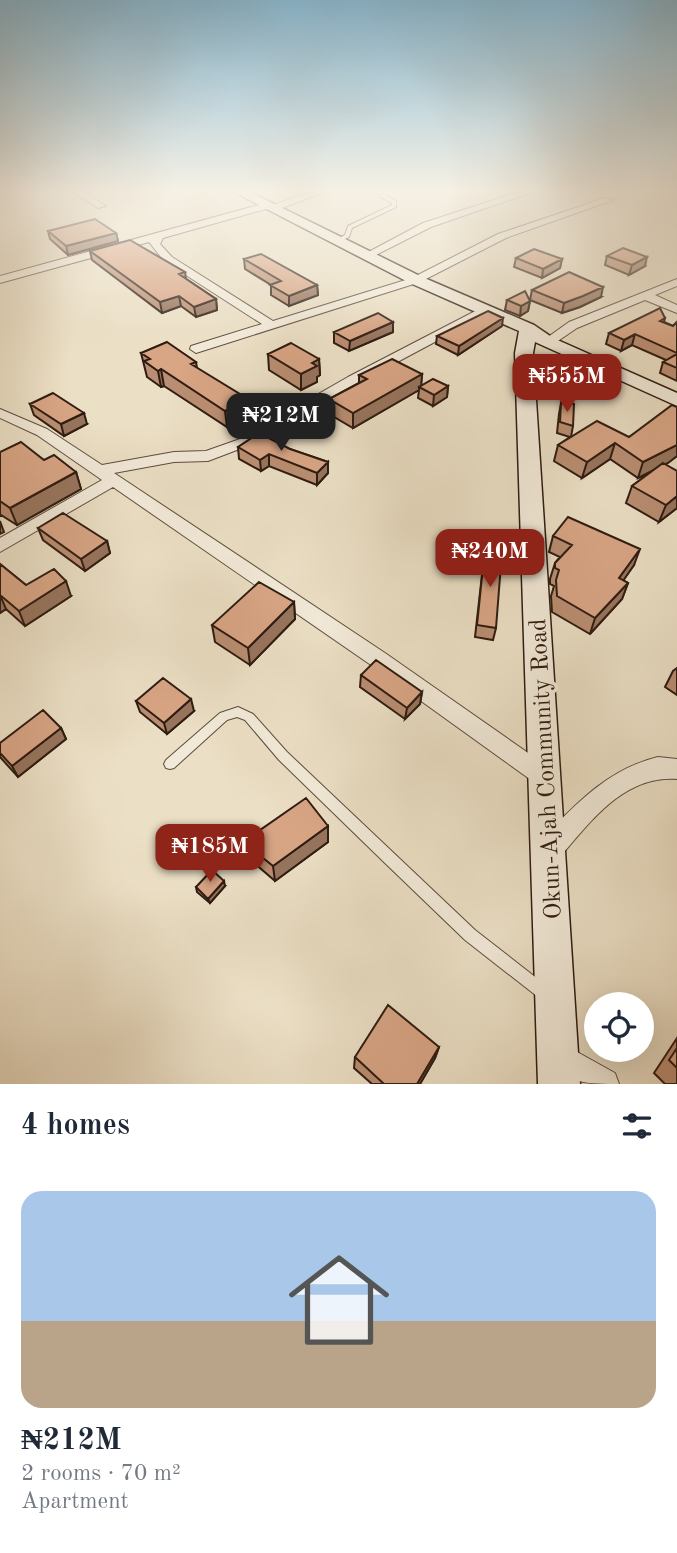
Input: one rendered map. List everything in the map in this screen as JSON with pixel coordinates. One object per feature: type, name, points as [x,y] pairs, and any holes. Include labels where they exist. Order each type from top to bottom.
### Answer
[{"type":"street","points":[[0,280],[142,241]]},
{"type":"street","points":[[154,241],[168,259],[271,326]]},
{"type":"street","points":[[337,241],[485,310],[533,342],[677,400]]},
{"type":"street","points":[[366,256],[397,241]]},
{"type":"street","points":[[196,349],[416,280],[496,241]]},
{"type":"street","points":[[533,342],[677,282]]},
{"type":"street","points":[[646,296],[677,309]]},
{"type":"street","points":[[661,302],[677,299]]},
{"type":"street","points":[[0,546],[106,476],[174,457],[208,456],[245,442],[352,380],[485,310]]},
{"type":"street","name":"Okun-Ajah Community Road","points":[[533,342],[558,1070]]},
{"type":"street","points":[[1,415],[42,432],[378,659],[546,778]]},
{"type":"street","points":[[550,849],[606,790],[638,774],[664,766],[677,769]]},
{"type":"street","points":[[558,1070],[604,1084]]},
{"type":"lane","points":[[170,764],[224,716],[237,712],[249,717],[293,765],[470,935],[555,1002]]},
{"type":"building","points":[[60,241],[87,241],[66,246]]},
{"type":"building","points":[[131,241],[185,272],[179,274],[216,299],[194,307],[179,296],[160,302],[90,251]]},
{"type":"building","points":[[623,248],[647,257],[632,265],[607,256]]},
{"type":"building","points":[[534,249],[562,259],[543,269],[516,258]]},
{"type":"building","points":[[261,254],[317,285],[289,296],[270,285],[281,281],[244,259]]},
{"type":"building","points":[[569,272],[603,287],[564,303],[532,290]]},
{"type":"building","points":[[525,291],[530,301],[521,306],[507,300]]},
{"type":"building","points":[[660,308],[665,318],[660,321],[673,326],[677,322],[677,353],[635,334],[624,340],[609,333]]},
{"type":"building","points":[[488,311],[503,318],[459,346],[437,336]]},
{"type":"building","points":[[378,313],[393,322],[350,341],[334,332]]},
{"type":"building","points":[[167,342],[196,362],[191,364],[248,399],[225,411],[161,369],[158,371],[144,361],[150,359],[141,353]]},
{"type":"building","points":[[291,343],[319,359],[312,363],[317,366],[301,374],[268,354]]},
{"type":"building","points":[[677,354],[677,368],[663,362]]},
{"type":"building","points":[[392,359],[422,374],[353,413],[329,399],[367,379],[359,375]]},
{"type":"building","points":[[433,379],[448,386],[434,395],[419,387]]},
{"type":"building","points":[[53,393],[84,413],[61,424],[30,404]]},
{"type":"building","points":[[561,403],[574,404],[573,426],[560,422]]},
{"type":"building","points":[[672,405],[677,407],[677,445],[643,462],[615,443],[587,462],[558,445],[597,421],[629,437]]},
{"type":"building","points":[[259,433],[290,449],[328,462],[317,473],[269,454],[260,460],[238,447]]},
{"type":"building","points":[[21,442],[44,460],[54,455],[76,472],[10,508],[0,501],[0,452]]},
{"type":"building","points":[[663,463],[677,471],[677,496],[666,505],[632,486]]},
{"type":"building","points":[[63,513],[107,541],[81,559],[38,528]]},
{"type":"building","points":[[568,517],[640,549],[619,578],[628,583],[595,618],[557,596],[556,580],[559,570],[555,568],[555,563],[572,545],[553,536]]},
{"type":"building","points":[[485,548],[502,551],[496,628],[477,625]]},
{"type":"building","points":[[0,564],[26,585],[54,569],[66,581],[19,611],[0,595]]},
{"type":"building","points":[[259,582],[294,602],[248,648],[212,625]]},
{"type":"building","points":[[376,660],[422,692],[407,708],[361,675]]},
{"type":"building","points":[[163,678],[191,699],[164,723],[136,701]]},
{"type":"building","points":[[43,710],[61,728],[12,766],[0,753],[0,743]]},
{"type":"building","points":[[306,798],[328,826],[273,866],[243,842]]},
{"type":"building","points":[[212,870],[224,881],[208,899],[196,887]]},
{"type":"building","points":[[388,1005],[439,1047],[417,1084],[384,1084],[355,1057]]},
{"type":"building","points":[[677,1048],[677,1068],[669,1060]]}]
